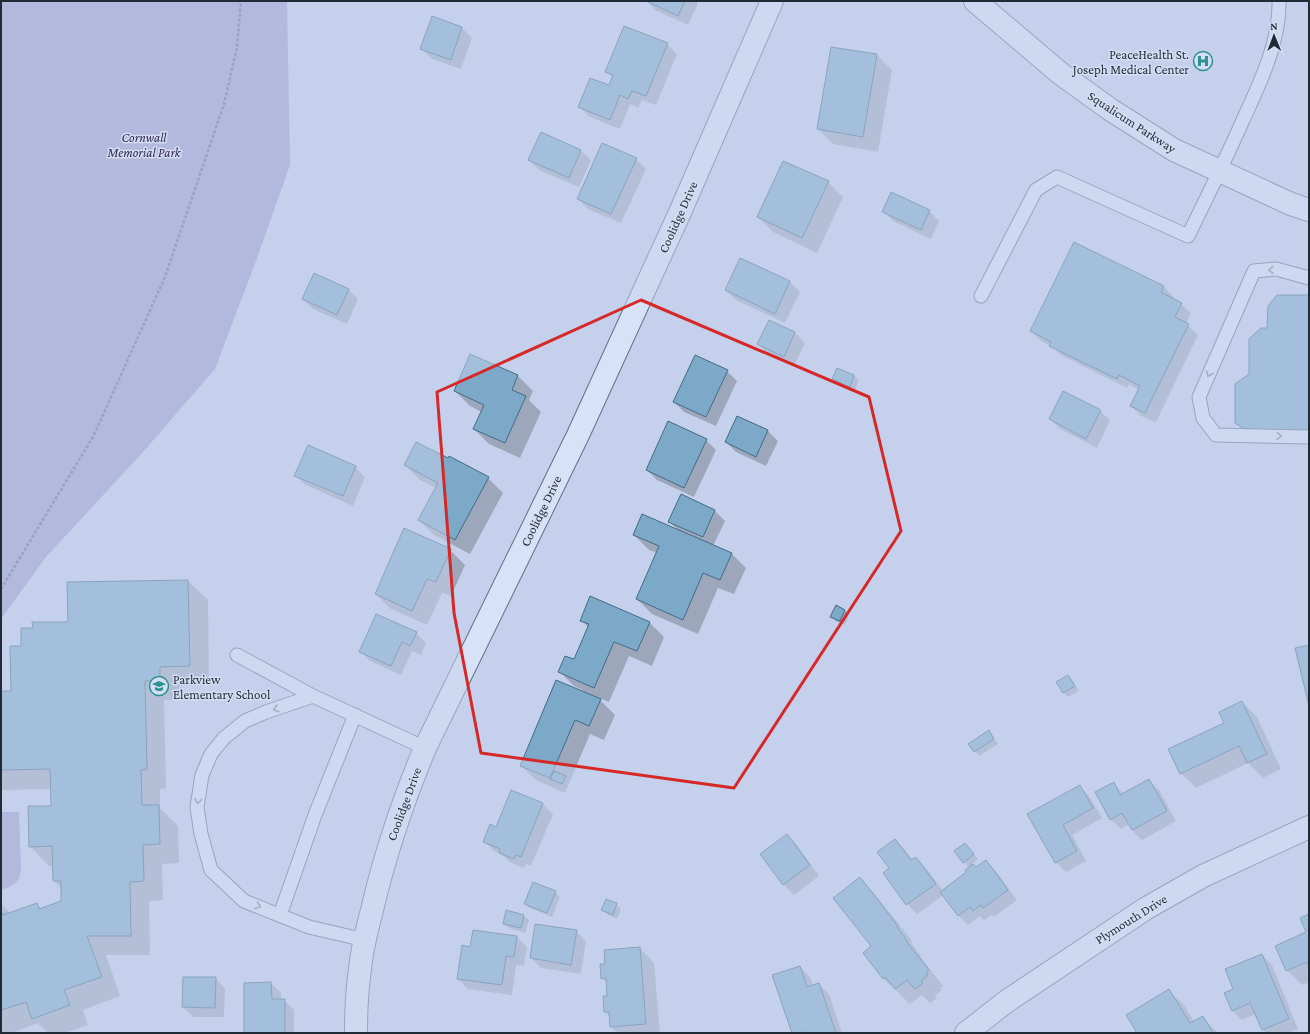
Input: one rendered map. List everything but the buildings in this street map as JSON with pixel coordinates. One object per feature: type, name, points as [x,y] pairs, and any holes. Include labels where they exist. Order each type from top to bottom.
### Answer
[{"type":"street","name":"Coolidge Drive","points":[[356,1033],[360,969],[365,940],[380,876],[396,822],[425,748],[582,428],[681,210],[772,1]]},
{"type":"street","name":"Squalicum Parkway","points":[[975,1],[1061,74],[1111,110],[1174,150],[1291,204],[1309,210]]},
{"type":"street","name":"Plymouth Drive","points":[[966,1033],[1008,1001],[1145,909],[1203,876],[1309,827]]},
{"type":"lane","points":[[981,296],[1036,190],[1057,177],[1188,236],[1220,172],[1267,66],[1280,13],[1279,1]]},
{"type":"lane","points":[[1309,278],[1276,268],[1254,272],[1199,397],[1203,418],[1216,435],[1309,437]]},
{"type":"lane","points":[[237,655],[312,696],[425,748]]},
{"type":"lane","points":[[312,696],[245,721],[224,738],[211,754],[202,775],[197,807],[201,834],[211,870],[244,901],[309,927],[365,940]]},
{"type":"lane","points":[[280,915],[315,815],[355,715]]},
{"type":"path","points":[[1,589],[93,437],[165,277],[224,104],[237,47],[241,1]]},
{"type":"highlighted area","points":[[641,300],[869,397],[901,531],[734,788],[481,753],[454,613],[437,392]]},
{"type":"green space","name":"Cornwall Memorial Park","points":[[1,1],[287,1],[290,165],[256,261],[215,369],[144,451],[46,557],[1,619]]},
{"type":"green space","points":[[1,812],[19,812],[21,869],[17,881],[9,887],[1,890]]},
{"type":"place","name":"PeaceHealth St. Joseph Medical Center","points":[[1203,61]]},
{"type":"place","name":"Parkview Elementary School","points":[[159,686]]}]
